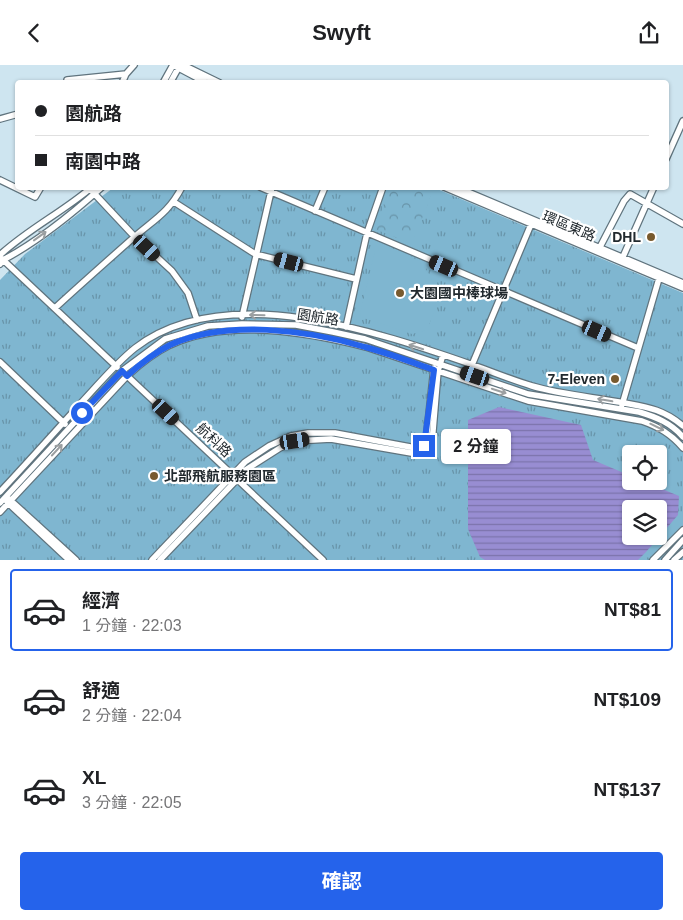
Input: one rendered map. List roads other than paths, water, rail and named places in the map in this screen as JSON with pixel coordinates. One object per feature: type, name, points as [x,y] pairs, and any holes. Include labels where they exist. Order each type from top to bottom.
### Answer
[{"type":"street","points":[[123,80],[134,65]]},
{"type":"street","points":[[165,80],[177,66]]},
{"type":"street","points":[[171,80],[177,66]]},
{"type":"street","points":[[177,66],[202,80]]},
{"type":"street","points":[[177,66],[212,80]]},
{"type":"street","points":[[67,80],[126,74]]},
{"type":"street","points":[[0,119],[15,115]]},
{"type":"street","points":[[669,152],[683,121]]},
{"type":"street","points":[[0,180],[15,187]]},
{"type":"street","points":[[21,190],[35,197],[39,190]]},
{"type":"street","points":[[93,190],[134,237],[172,271],[188,293],[197,320]]},
{"type":"street","points":[[1,259],[46,232],[93,190]]},
{"type":"street","points":[[1,259],[32,230],[93,190]]},
{"type":"street","points":[[55,308],[134,237],[159,218],[174,203],[180,190]]},
{"type":"street","points":[[242,324],[241,315],[271,190],[315,211],[638,349]]},
{"type":"street","points":[[315,211],[324,190]]},
{"type":"street","points":[[346,327],[367,233],[382,190]]},
{"type":"street","name":"環區東路","points":[[452,190],[600,247],[622,259]]},
{"type":"street","name":"環區東路","points":[[463,190],[622,259],[683,288]]},
{"type":"street","points":[[622,259],[653,190]]},
{"type":"street","points":[[600,247],[630,194],[683,224]]},
{"type":"street","points":[[174,203],[255,254],[356,279]]},
{"type":"street","points":[[472,365],[532,221]]},
{"type":"street","name":"航科路","points":[[1,259],[323,560]]},
{"type":"street","points":[[622,406],[660,276]]},
{"type":"street","name":"環區東路","points":[[660,276],[683,283]]},
{"type":"street","points":[[0,512],[4,497],[64,422],[126,356],[145,341],[171,328],[197,320],[241,315],[306,319],[346,327],[373,333],[532,386],[622,406],[653,408],[675,419],[683,426]]},
{"type":"street","name":"園航路","points":[[4,497],[69,427],[124,374],[165,339],[180,333],[208,327],[242,324],[296,325],[365,339],[528,394],[622,406],[653,416],[666,423],[683,437]]},
{"type":"street","points":[[4,497],[74,432],[124,374],[153,355],[182,340],[218,332],[248,330],[289,333],[366,347],[536,403],[656,425],[667,432],[683,448]]},
{"type":"street","points":[[152,560],[235,477],[280,448],[295,441],[311,439],[350,441],[417,454],[428,452],[432,443],[436,370],[441,355]]},
{"type":"street","points":[[0,362],[74,432]]},
{"type":"street","points":[[160,560],[235,477]]},
{"type":"street","points":[[4,497],[69,560]]},
{"type":"street","points":[[4,497],[76,560]]},
{"type":"street","points":[[653,560],[683,531]]},
{"type":"street","points":[[665,560],[683,541]]},
{"type":"street","points":[[674,560],[683,552]]},
{"type":"place","name":"DHL","points":[[651,237]]},
{"type":"place","name":"大園國中棒球場","points":[[400,293]]},
{"type":"place","name":"7-Eleven","points":[[615,379]]},
{"type":"place","name":"北部飛航服務園區","points":[[154,476]]}]
